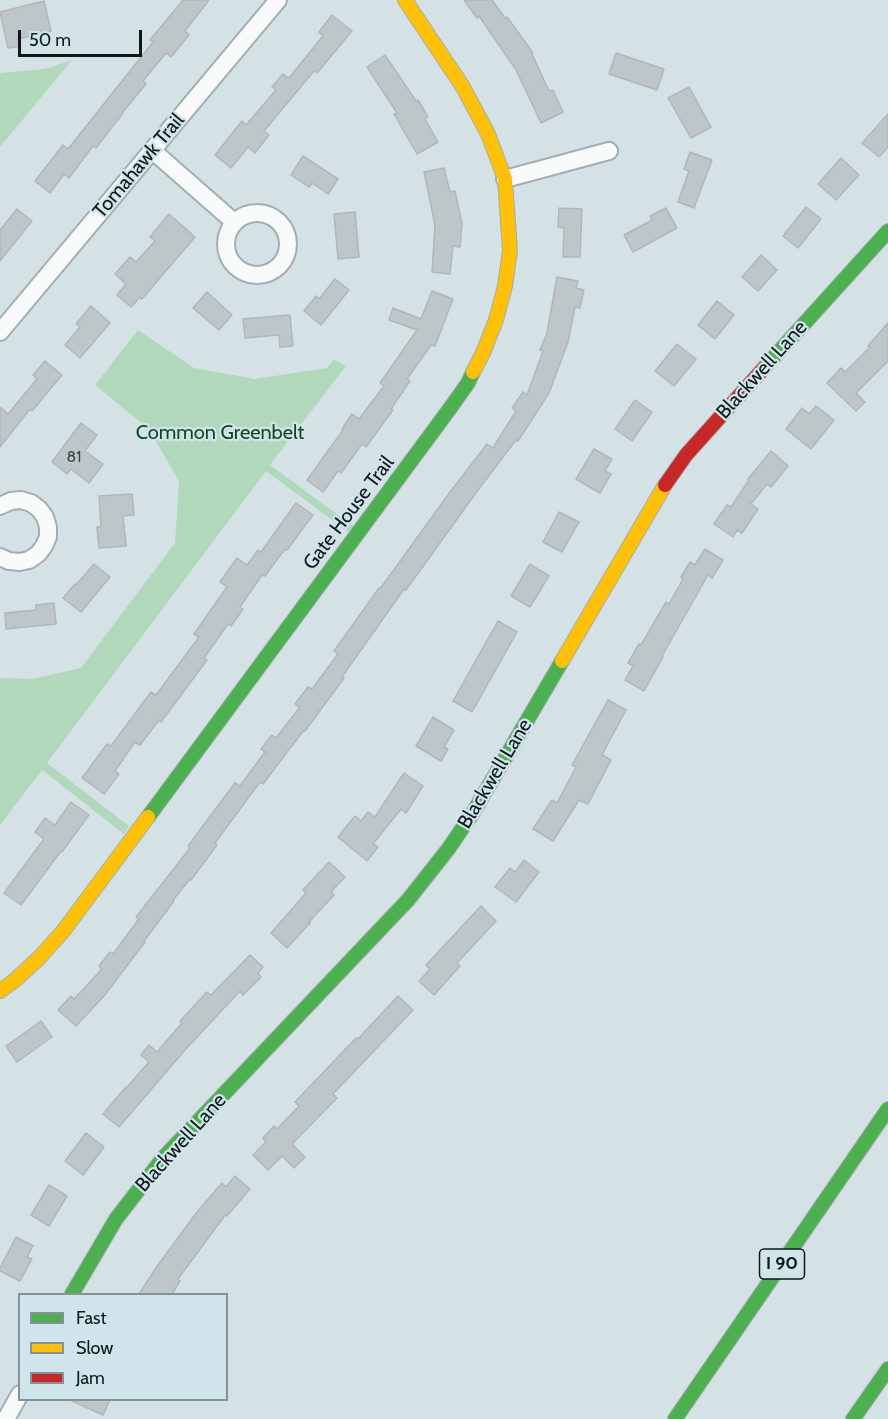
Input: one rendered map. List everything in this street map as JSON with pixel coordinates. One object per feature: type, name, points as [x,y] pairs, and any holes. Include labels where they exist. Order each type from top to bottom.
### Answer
[{"type":"main road","name":"Gate House Trail","points":[[0,991],[40,957],[64,930],[468,382],[483,353],[496,320],[505,286],[510,251],[505,179],[488,134],[462,87],[405,0]]},
{"type":"main road","name":"Blackwell Lane","points":[[73,1293],[116,1219],[164,1157],[408,900],[449,848],[474,811],[667,481],[686,455],[888,231]]},
{"type":"main road","name":"I 90","points":[[675,1419],[888,1109]]},
{"type":"main road","points":[[853,1419],[888,1369]]},
{"type":"street","name":"Tomahawk Trail","points":[[0,332],[278,0]]},
{"type":"street","points":[[152,150],[234,222]]},
{"type":"street","points":[[505,179],[609,151]]},
{"type":"street","points":[[0,506],[11,501],[31,503],[45,517],[48,527],[48,537],[44,546],[30,560],[9,561],[0,557]]},
{"type":"street","points":[[6,1419],[18,1398]]},
{"type":"green space","points":[[72,60],[0,147],[0,73],[45,69]]},
{"type":"green space","name":"Common Greenbelt","points":[[138,330],[194,368],[255,379],[327,368],[334,359],[346,366],[270,465],[360,531],[355,537],[266,471],[47,763],[129,826],[124,834],[42,770],[0,825],[0,678],[32,679],[81,668],[175,543],[179,481],[149,429],[95,385]]},
{"type":"building","points":[[183,0],[209,0],[185,31],[189,35],[171,57],[166,53],[143,81],[146,84],[96,148],[93,146],[69,178],[64,174],[50,193],[35,181],[63,145],[68,149],[153,42],[150,40]]},
{"type":"building","points":[[464,0],[492,0],[533,53],[549,91],[553,90],[563,112],[541,123],[516,70],[479,16],[477,18]]},
{"type":"building","points":[[44,1],[51,31],[19,39],[20,46],[8,48],[0,12]]},
{"type":"building","points":[[332,15],[352,31],[317,73],[314,71],[264,131],[269,135],[255,153],[248,147],[231,168],[215,155],[242,121],[246,125],[276,90],[272,87],[283,74],[289,78],[323,36],[319,32]]},
{"type":"building","points":[[616,53],[664,69],[657,90],[609,74]]},
{"type":"building","points":[[385,55],[416,101],[418,100],[428,117],[425,119],[438,142],[417,154],[394,114],[397,113],[367,67]]},
{"type":"building","points":[[689,87],[711,127],[691,138],[668,98]]},
{"type":"building","points":[[888,114],[888,147],[879,157],[862,143]]},
{"type":"building","points":[[690,152],[712,160],[694,208],[678,202],[689,171],[684,169]]},
{"type":"building","points":[[303,156],[338,179],[328,194],[312,183],[309,187],[291,175]]},
{"type":"building","points":[[841,158],[859,175],[836,200],[818,184]]},
{"type":"building","points":[[444,168],[450,192],[455,191],[462,224],[460,247],[453,246],[450,274],[432,272],[435,225],[424,172]]},
{"type":"building","points":[[806,207],[821,219],[798,248],[783,236]]},
{"type":"building","points":[[559,208],[582,209],[580,257],[563,257],[564,228],[558,227]]},
{"type":"building","points":[[666,208],[677,228],[633,252],[624,235],[652,220],[650,216]]},
{"type":"building","points":[[17,209],[32,221],[0,261],[0,230]]},
{"type":"building","points":[[355,212],[359,257],[338,259],[334,214]]},
{"type":"building","points":[[169,214],[195,237],[142,299],[140,297],[131,307],[117,295],[126,284],[115,274],[130,257],[136,262],[155,241],[150,237]]},
{"type":"building","points":[[761,255],[777,270],[758,291],[742,277]]},
{"type":"building","points":[[557,277],[578,281],[576,288],[584,290],[580,308],[575,307],[568,342],[549,393],[518,441],[516,440],[478,490],[406,590],[404,589],[305,731],[263,784],[260,782],[215,843],[217,845],[173,900],[145,942],[105,995],[76,1026],[58,1010],[71,996],[74,999],[102,969],[99,966],[110,952],[113,954],[139,919],[136,917],[190,848],[188,846],[235,783],[240,786],[265,752],[261,749],[272,735],[276,738],[300,707],[295,704],[308,687],[312,689],[338,654],[334,651],[450,492],[487,444],[493,448],[516,411],[512,408],[523,392],[527,395],[543,351],[540,350],[547,333]]},
{"type":"building","points":[[335,279],[349,290],[321,325],[304,311],[316,296],[319,299]]},
{"type":"building","points":[[432,291],[453,299],[435,346],[431,345],[407,379],[410,381],[391,409],[393,410],[366,447],[362,444],[341,473],[338,471],[323,492],[307,480],[352,414],[359,419],[384,386],[380,383],[417,330],[389,320],[393,308],[421,319]]},
{"type":"building","points":[[207,292],[232,315],[219,330],[193,308]]},
{"type":"building","points":[[717,301],[734,315],[715,339],[698,325]]},
{"type":"building","points":[[91,306],[110,323],[80,358],[65,345],[80,327],[76,324]]},
{"type":"building","points":[[290,315],[293,346],[280,347],[279,335],[245,338],[243,319]]},
{"type":"building","points":[[888,323],[888,361],[856,393],[865,402],[856,411],[827,383],[841,368],[845,372],[870,347],[868,346]]},
{"type":"building","points":[[677,344],[696,359],[674,386],[655,371]]},
{"type":"building","points":[[45,361],[62,375],[32,411],[30,409],[0,447],[0,407],[8,414],[37,379],[33,375]]},
{"type":"building","points":[[635,400],[652,412],[632,441],[615,429]]},
{"type":"building","points":[[816,406],[834,420],[811,449],[786,429],[802,408],[809,414]]},
{"type":"building","points":[[81,423],[97,435],[85,451],[103,464],[89,483],[71,469],[67,474],[52,462]]},
{"type":"building","points":[[594,449],[612,459],[605,471],[611,474],[600,493],[576,479]]},
{"type":"building","points":[[771,451],[788,466],[771,487],[767,484],[751,504],[758,509],[742,533],[737,530],[733,537],[714,524],[727,505],[731,507],[748,479]]},
{"type":"building","points":[[132,494],[134,515],[123,516],[126,546],[99,548],[97,527],[101,527],[99,496]]},
{"type":"building","points":[[296,503],[313,515],[265,576],[262,575],[240,607],[243,609],[231,626],[228,624],[204,658],[207,660],[161,722],[159,720],[140,745],[135,742],[115,771],[119,774],[104,794],[82,778],[107,744],[111,746],[151,692],[156,695],[199,637],[194,634],[227,587],[220,582],[237,558],[247,565],[258,550],[261,552]]},
{"type":"building","points":[[559,512],[579,522],[562,552],[543,542]]},
{"type":"building","points":[[705,549],[723,560],[712,578],[708,575],[644,691],[625,680],[633,666],[628,663],[666,602],[669,604],[690,562],[695,565]]},
{"type":"building","points":[[94,564],[110,577],[81,612],[63,598]]},
{"type":"building","points":[[530,564],[549,576],[530,607],[511,596]]},
{"type":"building","points":[[54,603],[56,624],[6,629],[5,613],[36,610],[36,605]]},
{"type":"building","points":[[498,621],[517,632],[472,712],[453,701]]},
{"type":"building","points":[[608,700],[626,710],[602,755],[611,760],[588,804],[579,800],[553,841],[533,829],[552,800],[557,803],[576,767],[572,765]]},
{"type":"building","points":[[433,717],[454,730],[444,747],[448,749],[441,761],[416,746]]},
{"type":"building","points":[[404,773],[423,786],[406,813],[401,809],[373,844],[378,847],[367,861],[338,837],[355,816],[361,821],[368,812],[375,817]]},
{"type":"building","points":[[71,802],[89,815],[21,905],[4,893],[44,839],[35,832],[45,818],[55,825]]},
{"type":"building","points":[[524,860],[539,872],[516,902],[495,887],[510,868],[515,872]]},
{"type":"building","points":[[329,862],[345,877],[331,892],[334,895],[287,948],[271,933],[306,893],[303,890]]},
{"type":"building","points":[[481,906],[496,921],[457,963],[460,966],[434,995],[419,981],[430,969],[426,965]]},
{"type":"building","points":[[250,955],[263,967],[258,973],[261,977],[243,995],[240,991],[185,1050],[119,1127],[103,1114],[149,1062],[141,1055],[149,1045],[157,1052],[182,1023],[180,1021],[207,992],[211,995]]},
{"type":"building","points":[[398,996],[413,1010],[333,1094],[337,1098],[292,1144],[305,1157],[294,1168],[282,1156],[268,1170],[253,1155],[266,1142],[263,1138],[274,1126],[277,1129],[299,1106],[295,1102]]},
{"type":"building","points":[[41,1021],[52,1037],[17,1062],[6,1046]]},
{"type":"building","points":[[86,1133],[104,1147],[83,1175],[65,1161]]},
{"type":"building","points":[[235,1176],[250,1189],[227,1216],[226,1214],[178,1279],[180,1281],[173,1293],[140,1293],[197,1212],[222,1183],[226,1187]]},
{"type":"building","points":[[49,1185],[67,1196],[49,1226],[31,1215]]},
{"type":"building","points":[[16,1237],[33,1246],[27,1257],[32,1259],[20,1281],[0,1271]]},
{"type":"building","points":[[72,1401],[110,1401],[103,1415]]},
{"type":"traffic: fast","points":[[764,368],[888,231]]},
{"type":"traffic: fast","points":[[148,817],[451,407],[473,372]]},
{"type":"traffic: fast","points":[[73,1293],[116,1219],[164,1157],[408,900],[449,848],[474,811],[562,661]]},
{"type":"traffic: fast","points":[[675,1419],[888,1109]]},
{"type":"traffic: fast","points":[[853,1419],[888,1369]]},
{"type":"traffic: slow","points":[[405,0],[463,87],[488,134],[505,179],[510,251],[505,286],[496,320],[473,372]]},
{"type":"traffic: slow","points":[[562,661],[665,485]]},
{"type":"traffic: slow","points":[[0,991],[40,957],[64,930],[148,817]]},
{"type":"traffic: jam","points":[[665,485],[686,455],[764,368]]}]
